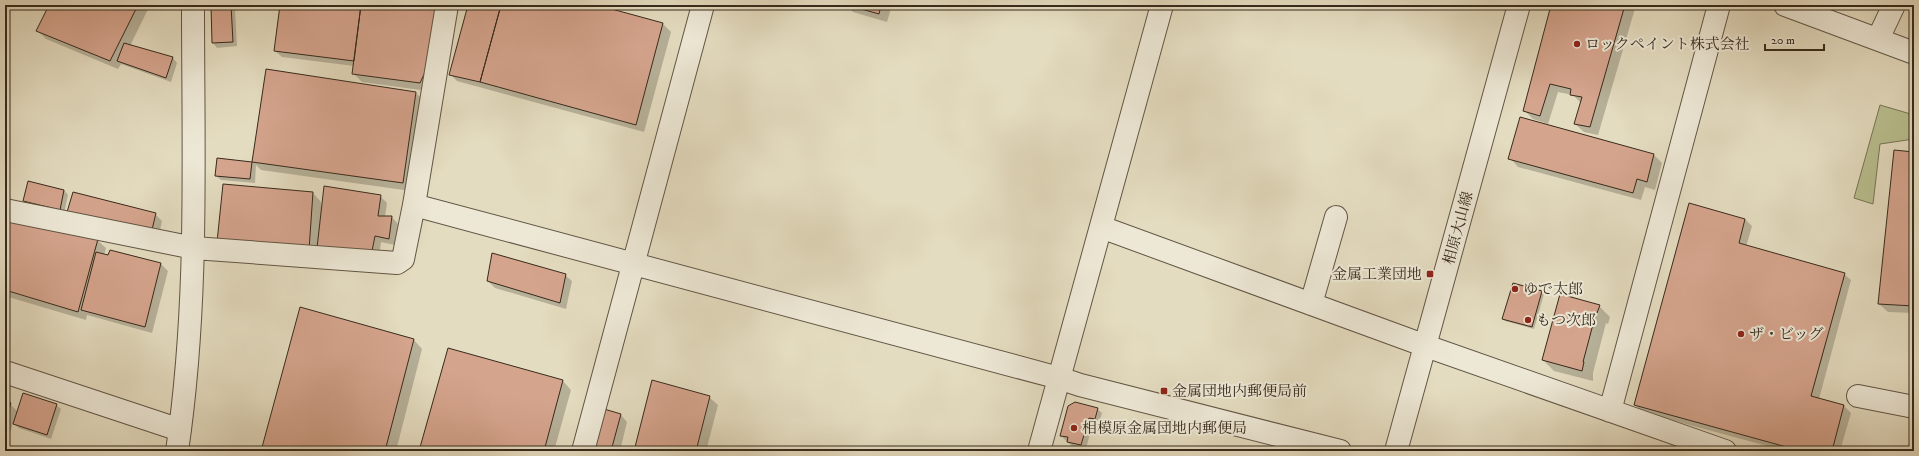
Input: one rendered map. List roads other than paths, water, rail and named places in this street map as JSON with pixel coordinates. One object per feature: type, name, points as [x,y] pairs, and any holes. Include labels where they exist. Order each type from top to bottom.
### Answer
[{"type":"street","points":[[177,451],[185,395],[194,248],[193,5]]},
{"type":"street","points":[[5,210],[194,248],[398,263],[402,259],[414,205],[447,5]]},
{"type":"street","points":[[583,451],[703,5]]},
{"type":"street","points":[[1039,451],[1162,5]]},
{"type":"street","name":"相原大山線","points":[[1396,451],[1519,5]]},
{"type":"street","points":[[1610,411],[1719,5]]},
{"type":"street","points":[[1878,40],[1894,5]]},
{"type":"street","points":[[1797,7],[1914,53]]},
{"type":"street","points":[[414,205],[632,265],[1060,378],[1080,385],[1340,451]]},
{"type":"street","points":[[1310,304],[1336,217]]},
{"type":"street","points":[[1101,227],[1426,346],[1725,451]]},
{"type":"street","points":[[5,372],[180,430]]},
{"type":"street","points":[[1858,396],[1914,406]]},
{"type":"place","name":"ロックペイント株式会社","points":[[1577,44]]},
{"type":"place","name":"金属工業団地","points":[[1430,274]]},
{"type":"place","name":"ゆで太郎","points":[[1515,289]]},
{"type":"place","name":"もつ次郎","points":[[1528,320]]},
{"type":"place","name":"ザ・ビッグ","points":[[1741,334]]},
{"type":"place","name":"金属団地内郵便局前","points":[[1164,391]]},
{"type":"place","name":"相模原金属団地内郵便局","points":[[1074,428]]}]
